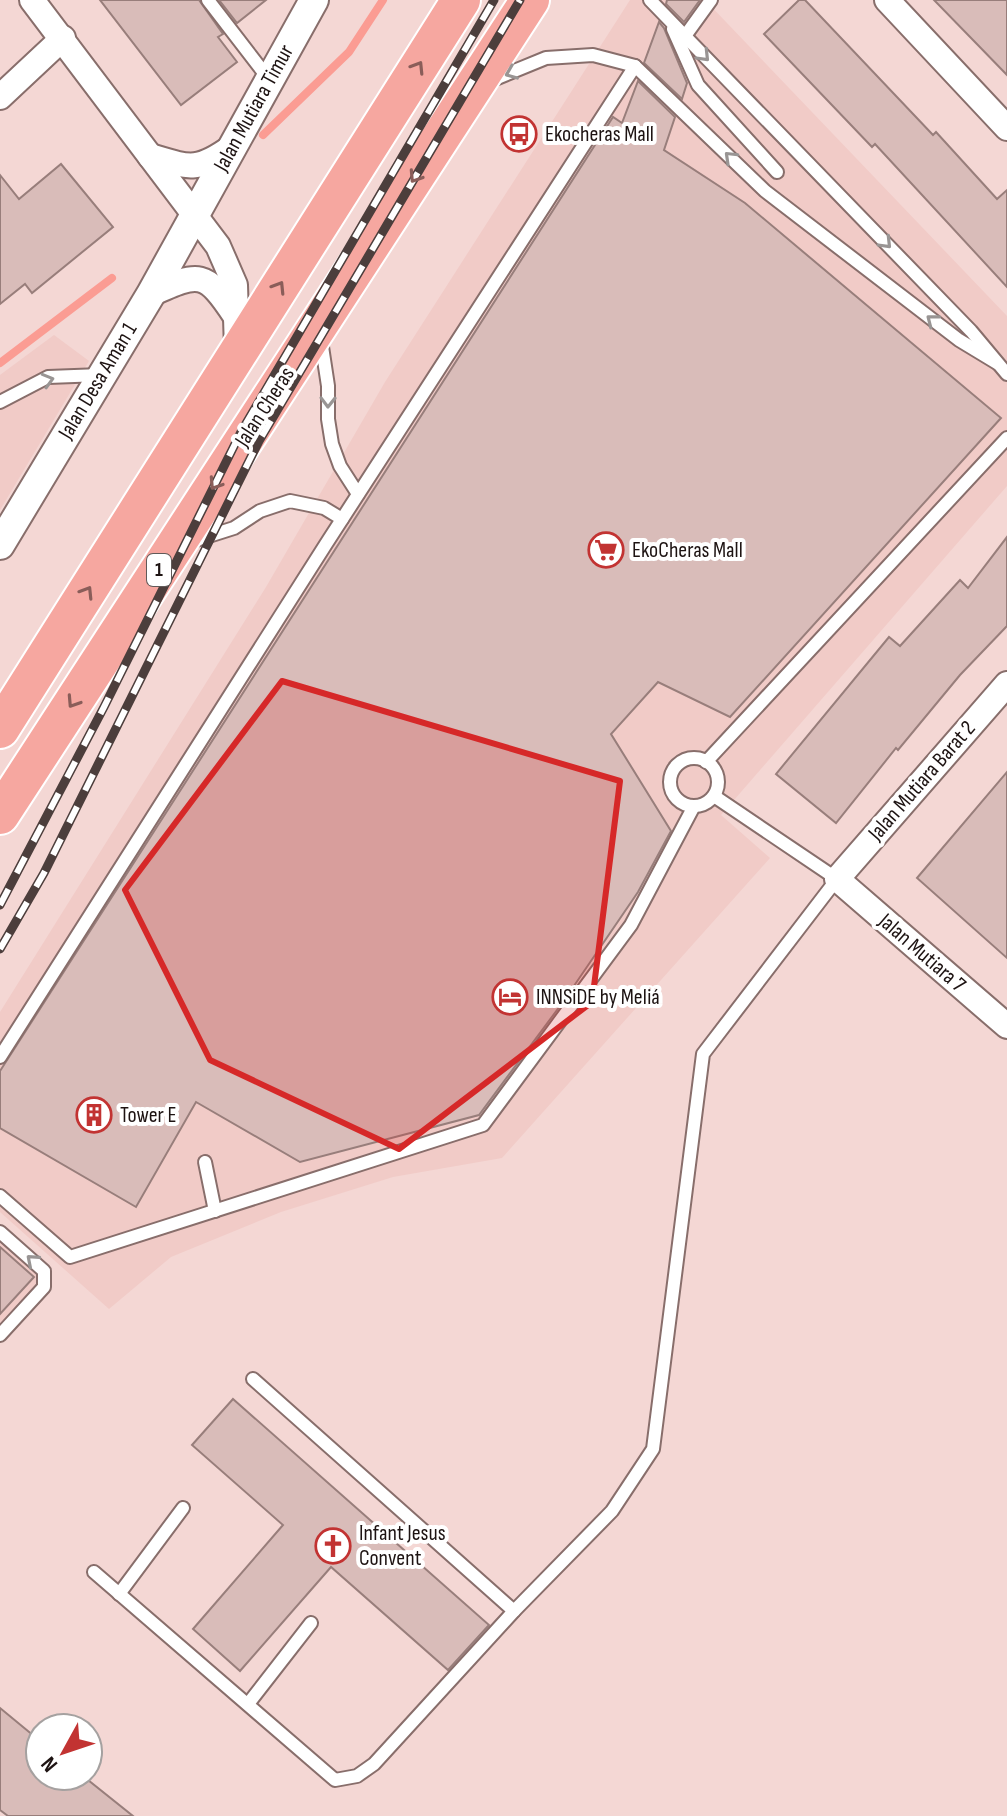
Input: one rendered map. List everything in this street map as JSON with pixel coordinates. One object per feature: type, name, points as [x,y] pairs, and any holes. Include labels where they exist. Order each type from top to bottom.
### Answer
[{"type":"highway","name":"1","points":[[0,729],[237,335],[461,0]]},
{"type":"highway","name":"Jalan Cheras","points":[[0,815],[530,0]]},
{"type":"street","points":[[32,0],[218,246],[235,285],[237,335]]},
{"type":"street","name":"Jalan Mutiara Timur","points":[[194,216],[314,0]]},
{"type":"street","points":[[887,0],[1007,128]]},
{"type":"street","points":[[0,97],[63,38]]},
{"type":"street","points":[[150,156],[184,166],[208,164],[234,146]]},
{"type":"street","name":"Jalan Desa Aman 1","points":[[0,545],[151,294],[194,216]]},
{"type":"street","points":[[151,294],[184,279],[198,277],[220,293],[237,335]]},
{"type":"street","name":"Jalan Mutiara Barat 2","points":[[837,879],[1005,691]]},
{"type":"street","name":"Jalan Mutiara 7","points":[[837,879],[1007,1026]]},
{"type":"lane","points":[[208,0],[270,80]]},
{"type":"lane","points":[[650,0],[971,331],[1007,374]]},
{"type":"lane","points":[[685,36],[711,0]]},
{"type":"lane","points":[[668,18],[698,85],[777,172]]},
{"type":"lane","points":[[473,88],[546,58],[593,55],[635,66],[765,191],[959,340],[997,363]]},
{"type":"lane","points":[[0,1057],[635,66]]},
{"type":"lane","points":[[319,325],[332,444],[340,466],[358,494]]},
{"type":"lane","points":[[0,402],[48,377],[101,375]]},
{"type":"lane","points":[[706,762],[1007,438]]},
{"type":"lane","points":[[174,547],[234,528],[260,511],[290,501],[324,508],[342,519]]},
{"type":"lane","points":[[699,758],[706,762],[712,767],[718,781],[714,796],[694,806],[678,801],[670,786],[672,771],[684,760],[699,758]]},
{"type":"lane","points":[[94,1572],[335,1780],[357,1776],[374,1764],[514,1611],[612,1511],[653,1449],[703,1054],[837,879],[714,796]]},
{"type":"lane","points":[[0,1196],[70,1257],[483,1125],[631,925],[694,806]]},
{"type":"lane","points":[[205,1162],[215,1211]]},
{"type":"lane","points":[[0,1232],[44,1271],[44,1287],[0,1335]]},
{"type":"lane","points":[[253,1379],[514,1611]]},
{"type":"lane","points":[[119,1594],[183,1508]]},
{"type":"lane","points":[[248,1704],[311,1623]]},
{"type":"highlighted area","points":[[282,681],[620,781],[592,1002],[399,1149],[210,1060],[125,890]]},
{"type":"shaded area","name":"EkoCheras Mall","points":[[630,0],[705,0],[1007,316],[1007,486],[721,815],[770,858],[502,1158],[393,1177],[281,1212],[171,1257],[109,1309],[0,1212],[0,1012],[266,587],[385,382]]},
{"type":"shaded area","points":[[54,335],[89,361],[0,510],[0,375]]},
{"type":"shaded area","points":[[0,1241],[38,1273],[38,1286],[0,1327]]},
{"type":"building","points":[[100,0],[199,0],[223,34],[218,37],[237,62],[181,105]]},
{"type":"building","points":[[219,0],[266,0],[237,23]]},
{"type":"building","points":[[667,0],[700,0],[684,22],[666,4]]},
{"type":"building","points":[[799,0],[805,0],[933,135],[936,132],[997,199],[1007,190],[1007,287],[875,144],[872,147],[764,34]]},
{"type":"building","points":[[934,0],[1007,0],[1007,75],[973,40]]},
{"type":"building","points":[[659,22],[687,83],[682,99],[644,63]]},
{"type":"building","name":"EkoCheras Mall","points":[[638,81],[675,117],[664,150],[745,203],[1001,418],[730,717],[658,682],[611,734],[671,831],[638,892],[563,1002],[479,1115],[300,1162],[196,1102],[136,1207],[0,1128],[0,1071],[613,117],[622,123]]},
{"type":"building","points":[[61,164],[113,227],[32,293],[25,284],[0,304],[0,175],[19,199]]},
{"type":"building","points":[[1007,537],[1007,626],[960,675],[898,750],[896,748],[836,823],[776,774],[889,637],[900,646],[960,580],[968,588]]},
{"type":"building","points":[[1007,772],[1007,958],[917,878]]},
{"type":"building","points":[[0,1247],[34,1277],[0,1314]]},
{"type":"building","name":"Infant Jesus Convent","points":[[233,1399],[489,1625],[448,1670],[331,1567],[240,1671],[193,1629],[283,1525],[192,1445]]},
{"type":"building","points":[[0,1708],[24,1728],[24,1792],[103,1792],[133,1816],[8,1816],[0,1810]]},
{"type":"waterway","points":[[263,135],[349,52],[383,0]]},
{"type":"waterway","points":[[0,363],[112,278]]},
{"type":"railway","points":[[0,905],[104,707],[241,432],[494,0]]},
{"type":"railway","points":[[0,949],[44,873],[259,441],[520,0]]},
{"type":"place","name":"Ekocheras Mall","points":[[519,134]]},
{"type":"place","name":"EkoCheras Mall","points":[[606,550]]},
{"type":"place","name":"INNSiDE by Meliá","points":[[510,997]]},
{"type":"place","name":"Tower E","points":[[94,1115]]},
{"type":"place","name":"Infant Jesus Convent","points":[[333,1546]]}]
